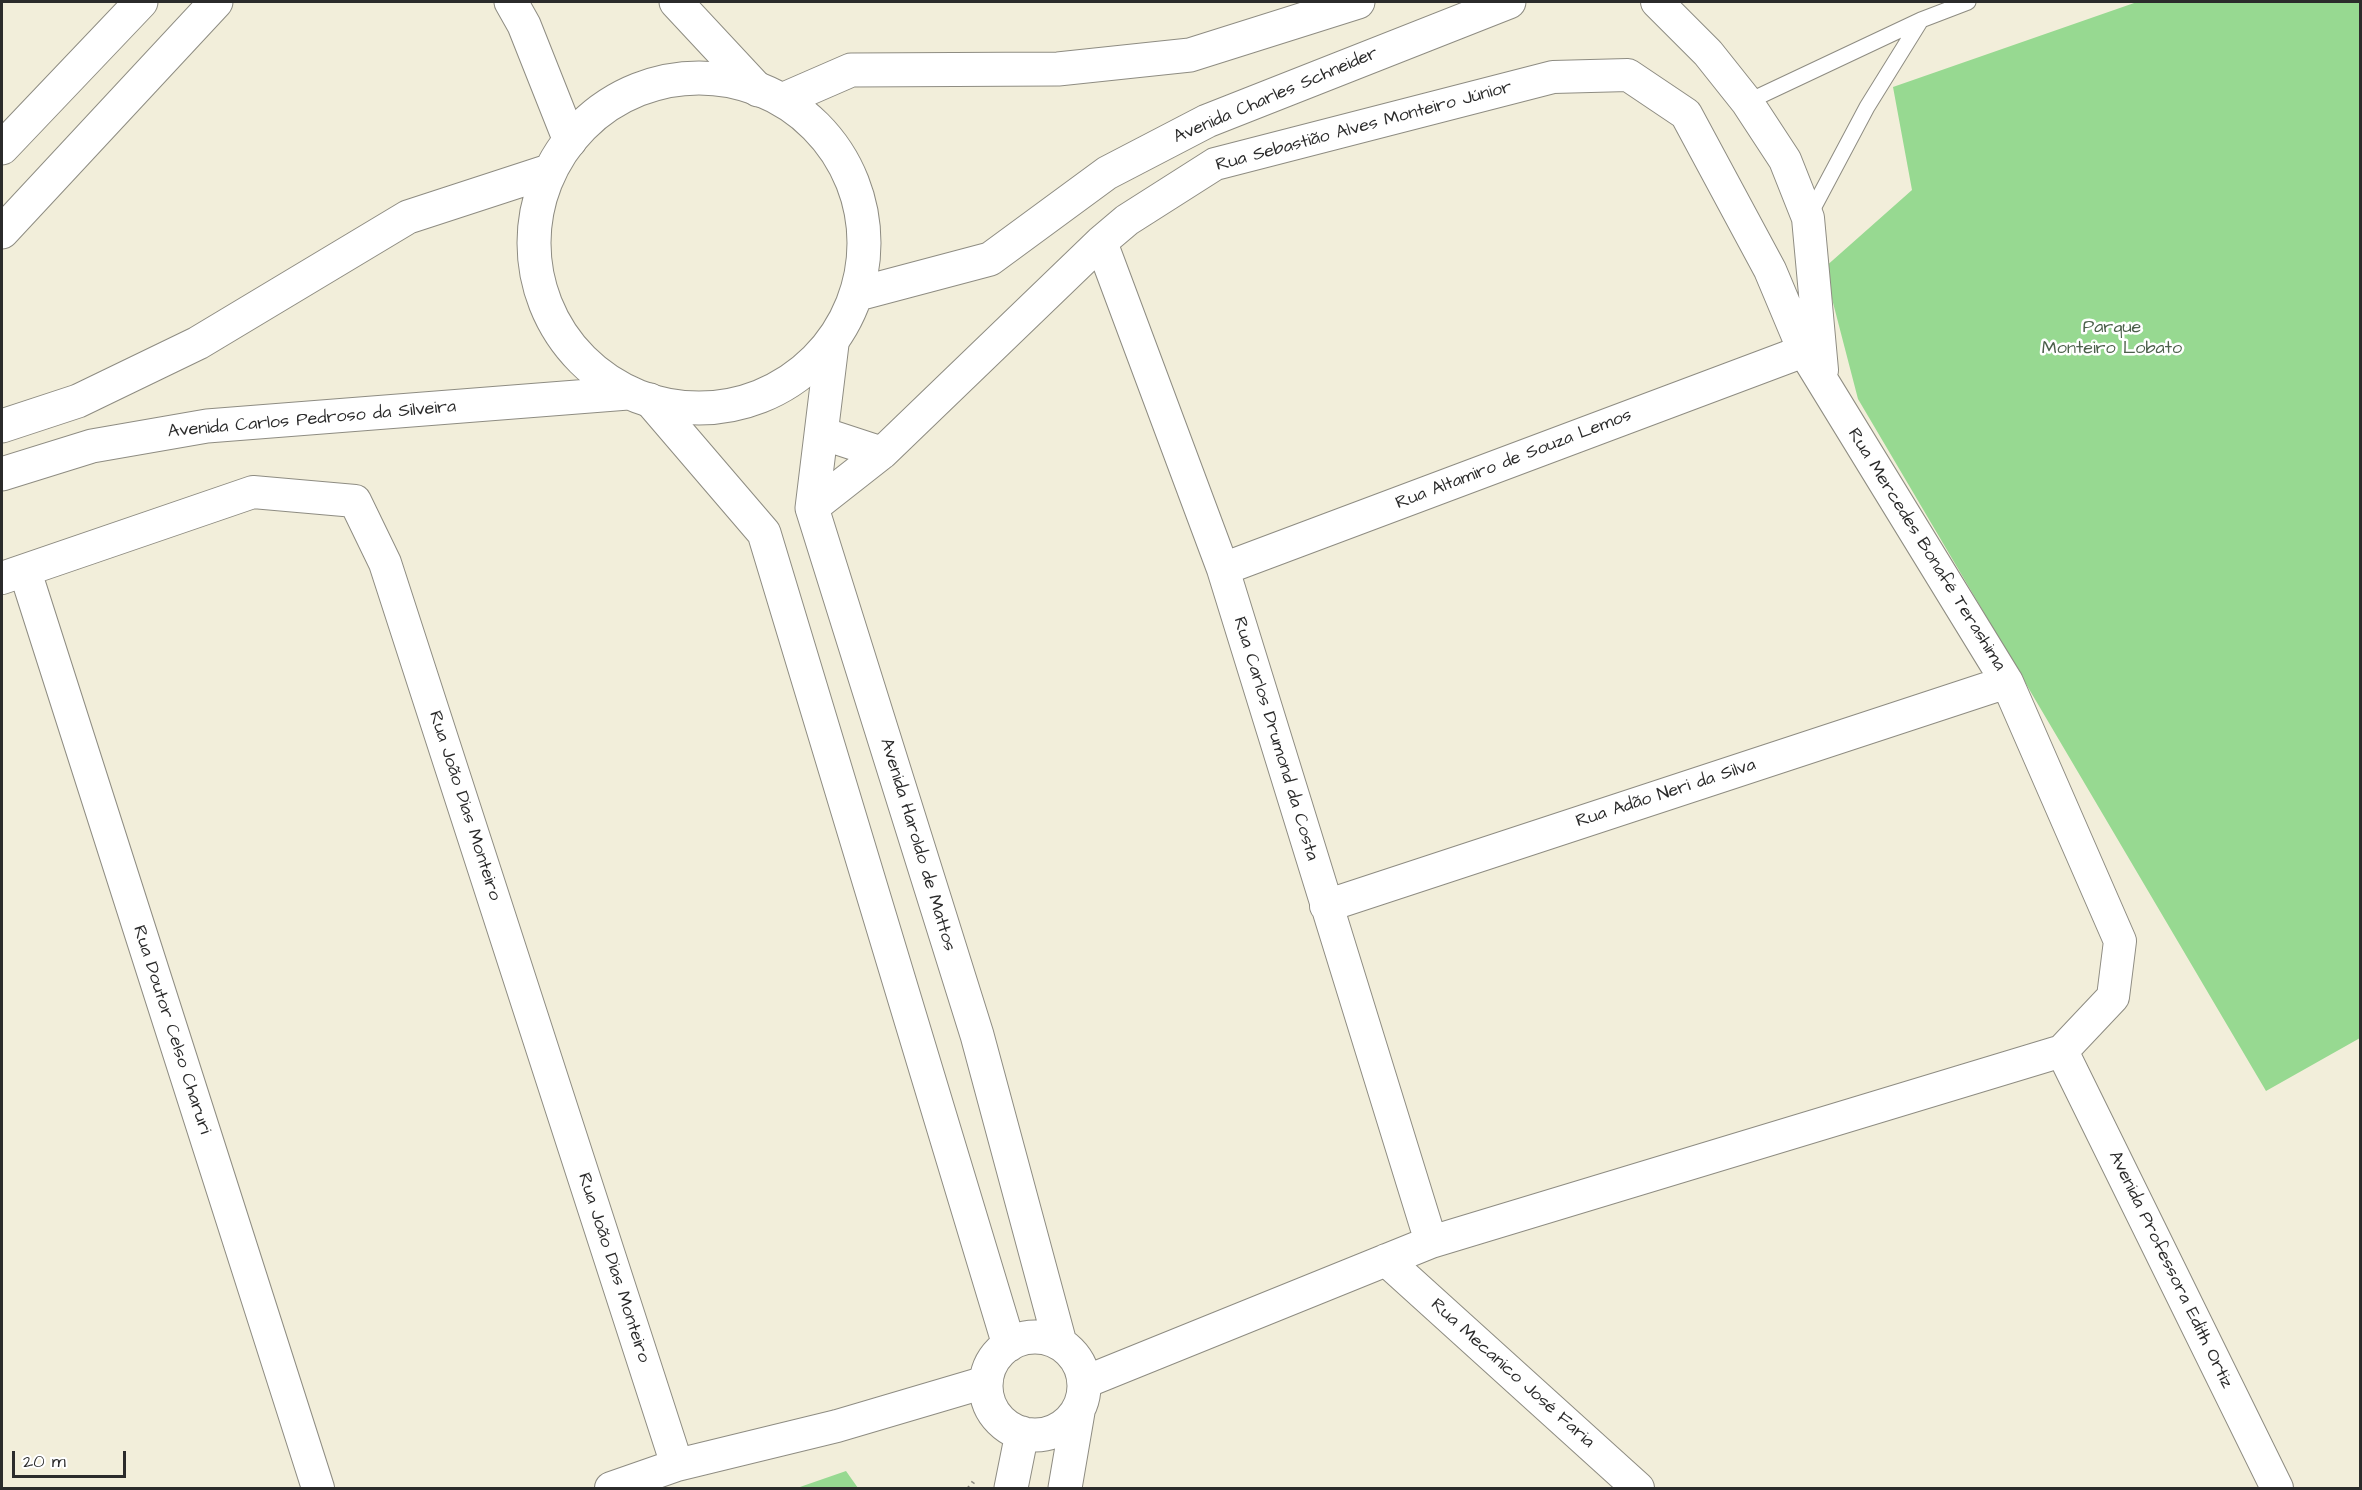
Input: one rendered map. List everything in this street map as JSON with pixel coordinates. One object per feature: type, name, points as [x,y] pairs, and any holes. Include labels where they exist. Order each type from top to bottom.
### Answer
[{"type":"main road","points":[[2,148],[141,2]]},
{"type":"main road","points":[[2,232],[216,2]]},
{"type":"main road","points":[[512,2],[524,25],[570,141]]},
{"type":"main road","points":[[676,2],[770,95],[823,132],[854,181],[867,237],[858,294],[832,344],[789,383],[736,405],[678,408],[639,396],[585,364],[553,323],[535,273],[534,221],[549,171],[579,128],[621,97],[670,80],[723,79],[770,95],[851,70],[1058,69],[1190,55],[1358,2]]},
{"type":"main road","name":"Avenida Charles Schneider","points":[[858,294],[990,259],[1107,173],[1206,121],[1509,2]]},
{"type":"main road","points":[[2,426],[78,401],[198,343],[408,217],[549,171]]},
{"type":"main road","name":"Avenida Haroldo de Mattos","points":[[832,344],[812,508],[977,1035],[1060,1343]]},
{"type":"main road","points":[[639,396],[764,533],[1009,1345]]},
{"type":"main road","name":"Avenida Carlos Pedroso da Silveira","points":[[2,474],[92,446],[207,426],[639,396]]},
{"type":"main road","points":[[1065,1488],[1082,1397],[1081,1366],[1072,1353],[1060,1343],[1045,1338],[1029,1337],[1009,1345],[990,1365],[986,1382],[987,1399],[994,1414],[1007,1426],[1023,1434],[1038,1435],[1054,1432],[1067,1423],[1082,1397]]},
{"type":"main road","points":[[1011,1488],[1023,1434]]},
{"type":"street","points":[[1657,2],[1708,53],[1748,102],[1785,160],[1808,219],[1823,383]]},
{"type":"street","name":"Rua Sebastião Alves Monteiro Júnior","points":[[812,508],[882,453],[1101,242],[1127,220],[1215,164],[1553,77],[1628,75]]},
{"type":"street","name":"Rua Mercedes Bonafé Terashima","points":[[1628,75],[1686,114],[1770,270],[1804,351],[2007,682],[2120,940],[2113,997],[2062,1051]]},
{"type":"street","name":"Rua Carlos Drumond da Costa","points":[[1101,242],[1223,569],[1431,1242]]},
{"type":"street","name":"Rua Altamiro de Souza Lemos","points":[[1223,569],[1804,351]]},
{"type":"street","points":[[821,433],[882,453]]},
{"type":"street","name":"Rua João Dias Monteiro","points":[[13,575],[253,492],[355,501],[385,563],[677,1465]]},
{"type":"street","name":"Rua Doutor Celso Charuri","points":[[13,575],[318,1488]]},
{"type":"street","name":"Rua Adão Neri da Silva","points":[[1326,906],[2007,682]]},
{"type":"street","points":[[1082,1397],[1386,1260],[1431,1242],[2062,1051]]},
{"type":"street","name":"Avenida Professora Edith Ortiz","points":[[2062,1051],[2277,1488]]},
{"type":"street","name":"Rua Mecanico José Faria","points":[[1386,1260],[1627,1485]]},
{"type":"street","points":[[610,1488],[677,1465],[837,1426],[986,1382]]},
{"type":"lane","points":[[1748,102],[1921,20],[1968,2]]},
{"type":"lane","points":[[1808,219],[1867,107],[1921,20]]},
{"type":"green space","name":"Parque Monteiro Lobato","points":[[2137,2],[2360,2],[2360,1038],[2266,1091],[1858,399],[1824,268],[1912,190],[1893,87]]},
{"type":"green space","points":[[846,1471],[858,1488],[797,1488]]}]
